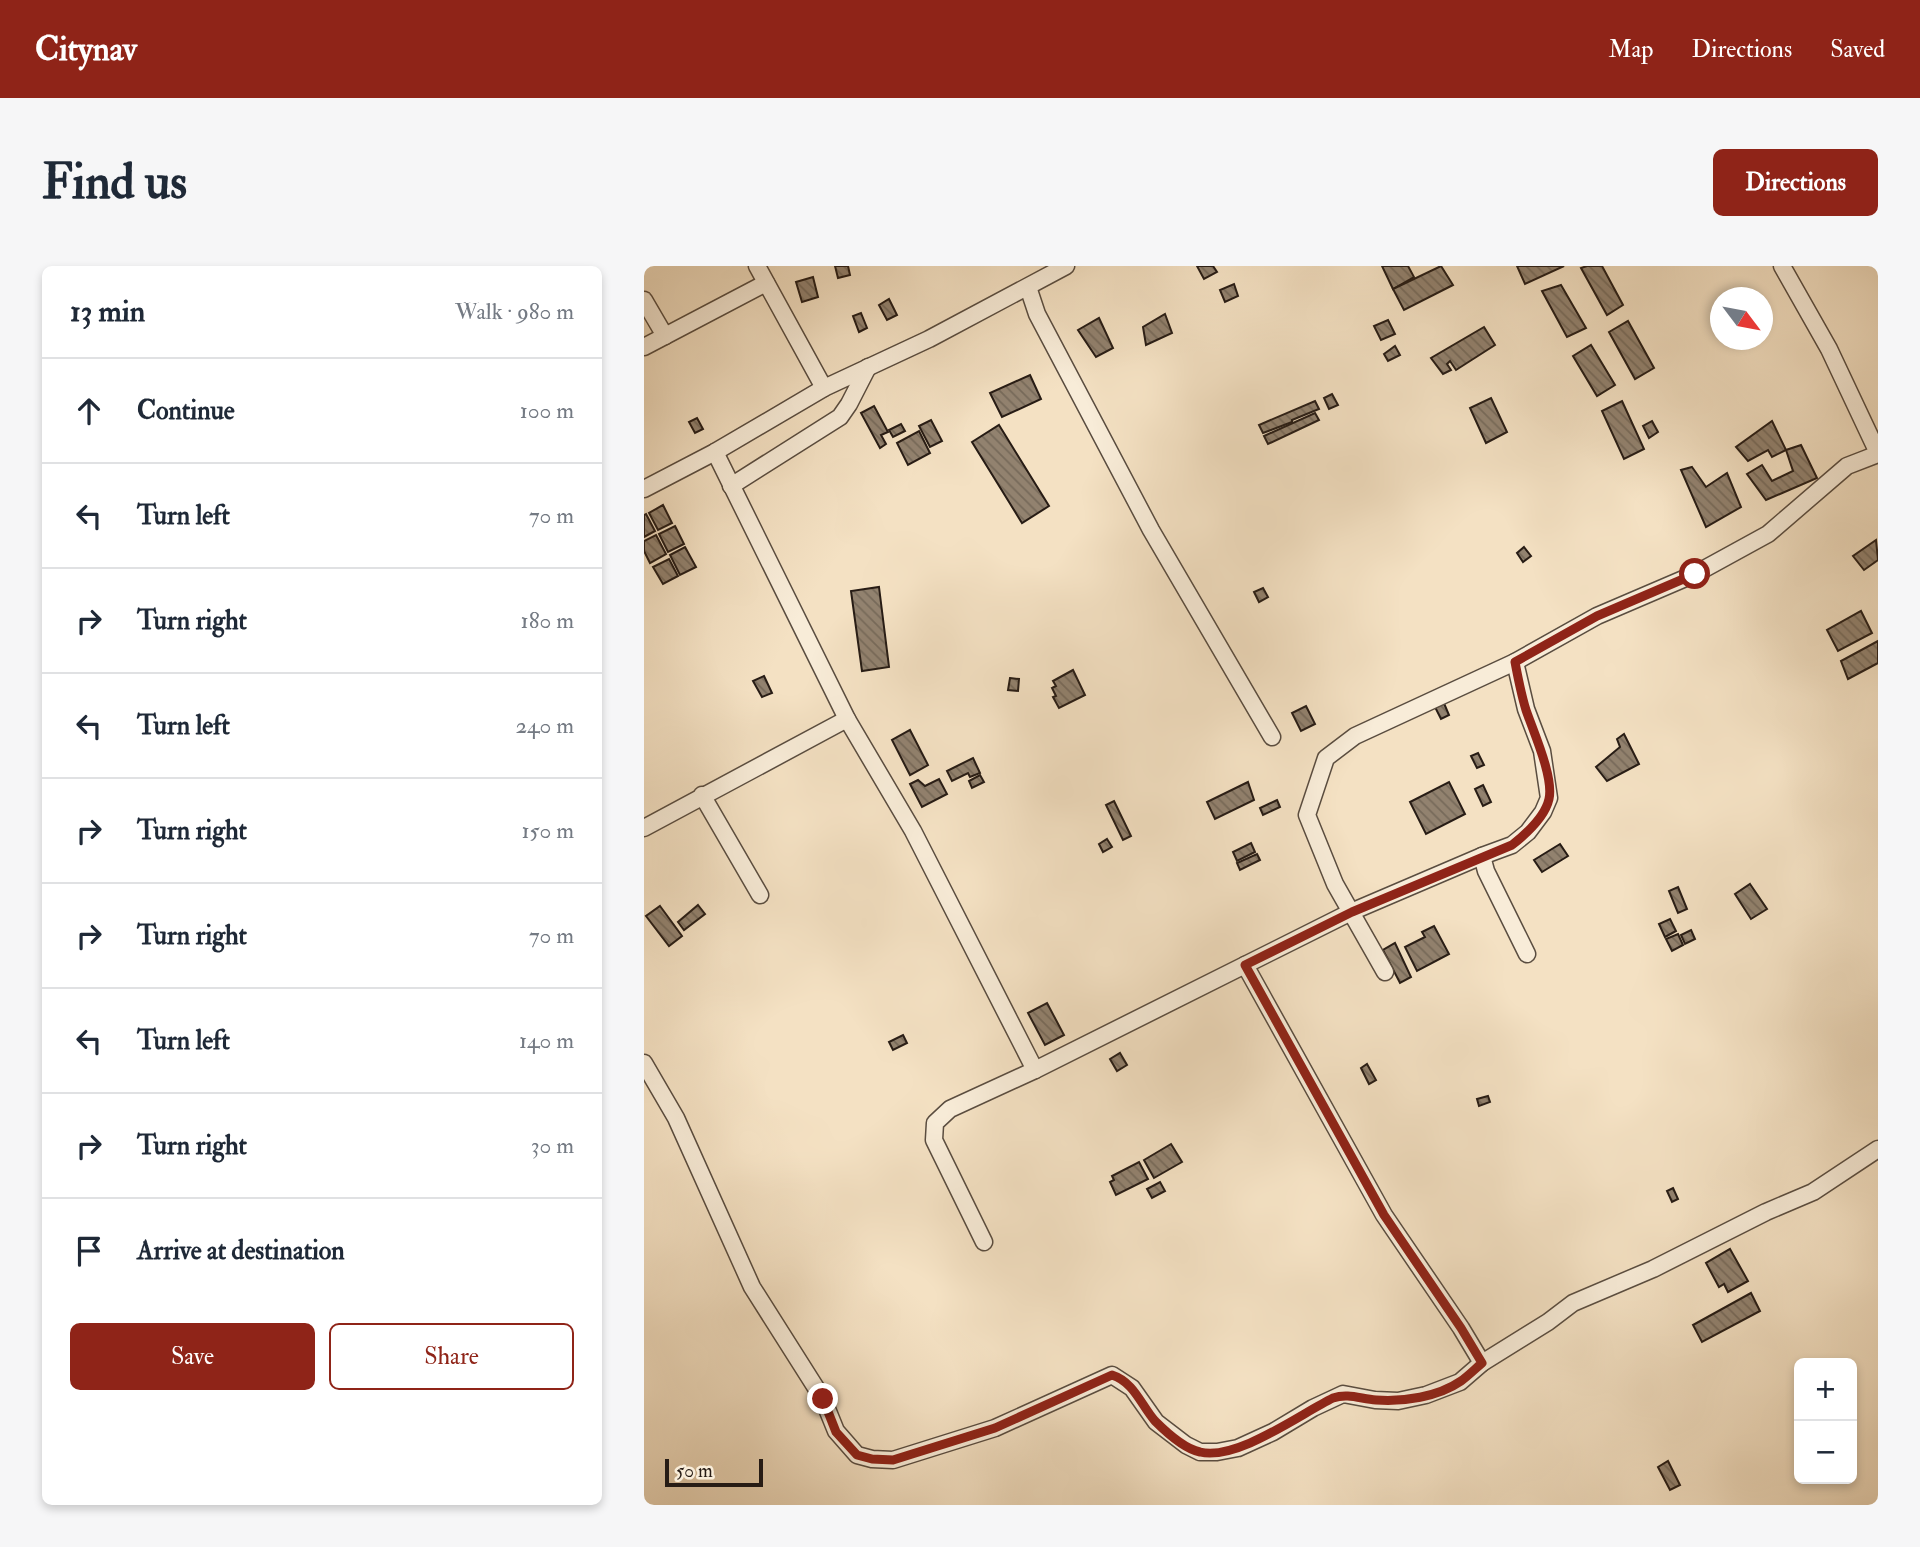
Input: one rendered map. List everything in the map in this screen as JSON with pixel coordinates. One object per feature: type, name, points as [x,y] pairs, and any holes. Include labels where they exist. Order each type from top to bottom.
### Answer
[{"type":"street","points":[[757,266],[824,388]]},
{"type":"street","points":[[644,489],[715,452],[824,388],[929,339],[1066,266]]},
{"type":"street","points":[[1385,972],[1335,884],[1307,815],[1325,758],[1355,736],[1515,662],[1597,616],[1695,574],[1768,534],[1847,466],[1878,453],[1829,349],[1782,266]]},
{"type":"street","points":[[644,347],[766,283]]},
{"type":"street","points":[[1028,287],[1037,314],[1151,530],[1272,737]]},
{"type":"street","points":[[644,300],[665,336]]},
{"type":"street","points":[[731,486],[840,417],[868,367]]},
{"type":"street","points":[[715,452],[848,719],[913,831],[1035,1070]]},
{"type":"street","points":[[984,1242],[934,1140],[935,1123],[950,1109],[1035,1070],[1352,912],[1512,845],[1528,832],[1543,812],[1549,798],[1542,751],[1526,709],[1515,662]]},
{"type":"street","points":[[644,828],[848,719]]},
{"type":"street","points":[[702,795],[760,895]]},
{"type":"street","points":[[1482,856],[1486,872],[1527,954]]},
{"type":"street","points":[[1245,965],[1384,1215],[1482,1363]]},
{"type":"street","points":[[644,1063],[676,1118],[751,1287],[823,1399],[836,1432],[857,1455],[872,1459],[893,1460],[995,1428],[1112,1375],[1132,1388],[1156,1422],[1186,1446],[1200,1452],[1217,1452],[1238,1447],[1273,1432],[1343,1394],[1398,1401],[1426,1395],[1460,1382],[1482,1363],[1548,1322],[1573,1303],[1653,1269],[1766,1212],[1813,1192],[1878,1149]]},
{"type":"building","points":[[835,266],[848,266],[850,275],[838,278]]},
{"type":"building","points":[[1197,266],[1213,266],[1217,272],[1204,279]]},
{"type":"building","points":[[1382,266],[1408,266],[1414,277],[1393,289]]},
{"type":"building","points":[[1441,266],[1453,285],[1404,310],[1393,289]]},
{"type":"building","points":[[1517,266],[1564,266],[1525,284]]},
{"type":"building","points":[[1602,266],[1623,305],[1607,315],[1581,268]]},
{"type":"building","points":[[813,277],[818,297],[802,302],[796,282]]},
{"type":"building","points":[[1234,284],[1238,296],[1225,302],[1220,290]]},
{"type":"building","points":[[1561,285],[1586,328],[1567,337],[1542,291]]},
{"type":"building","points":[[889,299],[897,315],[887,320],[879,305]]},
{"type":"building","points":[[861,313],[867,328],[859,332],[853,316]]},
{"type":"building","points":[[1165,314],[1172,333],[1146,345],[1143,327]]},
{"type":"building","points":[[1099,318],[1113,348],[1096,357],[1078,330]]},
{"type":"building","points":[[1388,320],[1395,334],[1381,340],[1374,326]]},
{"type":"building","points":[[1628,321],[1654,368],[1635,379],[1609,332]]},
{"type":"building","points":[[1484,327],[1495,345],[1456,370],[1450,361],[1447,364],[1451,370],[1443,374],[1431,358]]},
{"type":"building","points":[[1591,345],[1615,385],[1597,396],[1573,356]]},
{"type":"building","points":[[1395,346],[1400,355],[1388,361],[1384,354]]},
{"type":"building","points":[[1030,375],[1041,399],[1002,417],[990,393]]},
{"type":"building","points":[[1332,394],[1338,405],[1329,409],[1324,398]]},
{"type":"building","points":[[1491,398],[1507,432],[1486,443],[1470,408]]},
{"type":"building","points":[[1315,401],[1319,409],[1263,433],[1259,425]]},
{"type":"building","points":[[1622,401],[1644,449],[1624,459],[1602,411]]},
{"type":"building","points":[[874,406],[888,432],[881,435],[886,444],[880,448],[861,413]]},
{"type":"building","points":[[1315,413],[1319,420],[1268,444],[1264,436]]},
{"type":"building","points":[[697,418],[703,429],[695,433],[689,422]]},
{"type":"building","points":[[931,420],[942,441],[930,447],[919,426]]},
{"type":"building","points":[[1652,421],[1658,432],[1649,438],[1643,426]]},
{"type":"building","points":[[1772,421],[1786,450],[1772,457],[1768,450],[1748,461],[1736,447]]},
{"type":"building","points":[[901,424],[905,431],[893,437],[889,430]]},
{"type":"building","points":[[999,425],[1049,506],[1022,523],[972,442]]},
{"type":"building","points":[[919,431],[930,453],[908,465],[897,443]]},
{"type":"building","points":[[1801,445],[1817,478],[1766,500],[1747,474],[1762,465],[1772,481],[1793,471],[1786,450]]},
{"type":"building","points":[[1692,467],[1706,487],[1727,473],[1741,507],[1706,527],[1681,470]]},
{"type":"building","points":[[663,505],[672,523],[658,530],[649,513]]},
{"type":"building","points":[[646,514],[655,531],[644,537],[644,515]]},
{"type":"building","points":[[675,526],[684,544],[668,552],[659,534]]},
{"type":"building","points":[[656,535],[666,554],[650,563],[644,551],[644,541]]},
{"type":"building","points":[[1876,540],[1878,560],[1864,570],[1853,556]]},
{"type":"building","points":[[685,547],[696,567],[680,575],[670,555]]},
{"type":"building","points":[[1524,547],[1531,556],[1523,562],[1517,553]]},
{"type":"building","points":[[669,559],[678,576],[663,584],[653,567]]},
{"type":"building","points":[[879,587],[889,667],[862,671],[851,591]]},
{"type":"building","points":[[1263,588],[1268,597],[1259,602],[1254,592]]},
{"type":"building","points":[[1861,611],[1872,633],[1838,651],[1827,630]]},
{"type":"building","points":[[1878,641],[1878,663],[1848,679],[1841,661]]},
{"type":"building","points":[[1073,670],[1085,695],[1059,708],[1053,697],[1056,696],[1052,688],[1056,686],[1053,681]]},
{"type":"building","points":[[764,676],[772,693],[762,697],[753,681]]},
{"type":"building","points":[[1010,678],[1019,679],[1018,691],[1008,690]]},
{"type":"building","points":[[1443,701],[1449,715],[1441,719],[1434,705]]},
{"type":"building","points":[[1306,706],[1315,724],[1301,731],[1292,713]]},
{"type":"building","points":[[910,730],[928,765],[910,775],[892,740]]},
{"type":"building","points":[[1624,734],[1639,764],[1607,781],[1596,767],[1620,747],[1617,739]]},
{"type":"building","points":[[1478,753],[1484,765],[1477,768],[1471,756]]},
{"type":"building","points":[[973,758],[980,773],[970,777],[968,773],[952,781],[947,771]]},
{"type":"building","points":[[980,775],[984,782],[972,788],[969,781]]},
{"type":"building","points":[[939,779],[947,794],[922,807],[910,784],[918,780],[925,786]]},
{"type":"building","points":[[1248,782],[1254,800],[1215,819],[1207,802]]},
{"type":"building","points":[[1449,782],[1465,814],[1426,834],[1410,802]]},
{"type":"building","points":[[1483,785],[1491,802],[1483,806],[1475,789]]},
{"type":"building","points":[[1277,800],[1280,807],[1263,815],[1260,808]]},
{"type":"building","points":[[1114,801],[1131,836],[1123,840],[1106,805]]},
{"type":"building","points":[[1107,839],[1112,847],[1103,852],[1099,844]]},
{"type":"building","points":[[1251,843],[1255,852],[1237,861],[1233,852]]},
{"type":"building","points":[[1560,844],[1568,856],[1542,872],[1534,860]]},
{"type":"building","points":[[1257,854],[1260,860],[1240,870],[1237,863]]},
{"type":"building","points":[[1750,884],[1767,909],[1751,919],[1735,894]]},
{"type":"building","points":[[1678,887],[1687,909],[1678,913],[1669,891]]},
{"type":"building","points":[[698,905],[705,914],[684,930],[678,922]]},
{"type":"building","points":[[660,906],[682,936],[669,946],[646,916]]},
{"type":"building","points":[[1670,919],[1676,931],[1665,937],[1659,924]]},
{"type":"building","points":[[1434,926],[1449,954],[1417,971],[1405,947],[1425,937],[1422,932]]},
{"type":"building","points":[[1691,930],[1695,939],[1685,944],[1681,935]]},
{"type":"building","points":[[1678,934],[1683,945],[1672,951],[1666,939]]},
{"type":"building","points":[[1395,943],[1411,977],[1400,983],[1383,950]]},
{"type":"building","points":[[1047,1003],[1064,1035],[1045,1045],[1028,1013]]},
{"type":"building","points":[[903,1035],[907,1043],[893,1050],[889,1042]]},
{"type":"building","points":[[1120,1053],[1127,1065],[1117,1071],[1110,1059]]},
{"type":"building","points":[[1367,1064],[1376,1080],[1369,1084],[1361,1068]]},
{"type":"building","points":[[1488,1096],[1490,1102],[1479,1106],[1477,1099]]},
{"type":"building","points":[[1171,1144],[1182,1162],[1154,1178],[1144,1160]]},
{"type":"building","points":[[1139,1162],[1148,1179],[1116,1195],[1110,1182],[1114,1180],[1112,1176]]},
{"type":"building","points":[[1160,1182],[1165,1191],[1152,1198],[1147,1189]]},
{"type":"building","points":[[1673,1188],[1678,1199],[1672,1202],[1667,1191]]},
{"type":"building","points":[[1730,1249],[1748,1281],[1728,1292],[1724,1284],[1719,1287],[1706,1263]]},
{"type":"building","points":[[1751,1293],[1760,1311],[1702,1342],[1693,1325]]},
{"type":"building","points":[[1668,1461],[1680,1485],[1670,1490],[1658,1467]]},
{"type":"route","points":[[823,1399],[836,1432],[857,1455],[893,1460],[995,1428],[1112,1375],[1132,1388],[1156,1422],[1186,1446],[1200,1452],[1217,1452],[1238,1447],[1273,1432],[1343,1394],[1355,1398],[1398,1401],[1426,1395],[1460,1382],[1482,1363],[1384,1215],[1245,965],[1352,912],[1512,845],[1528,832],[1543,812],[1549,798],[1542,751],[1526,709],[1515,662],[1597,616],[1695,574]]}]
